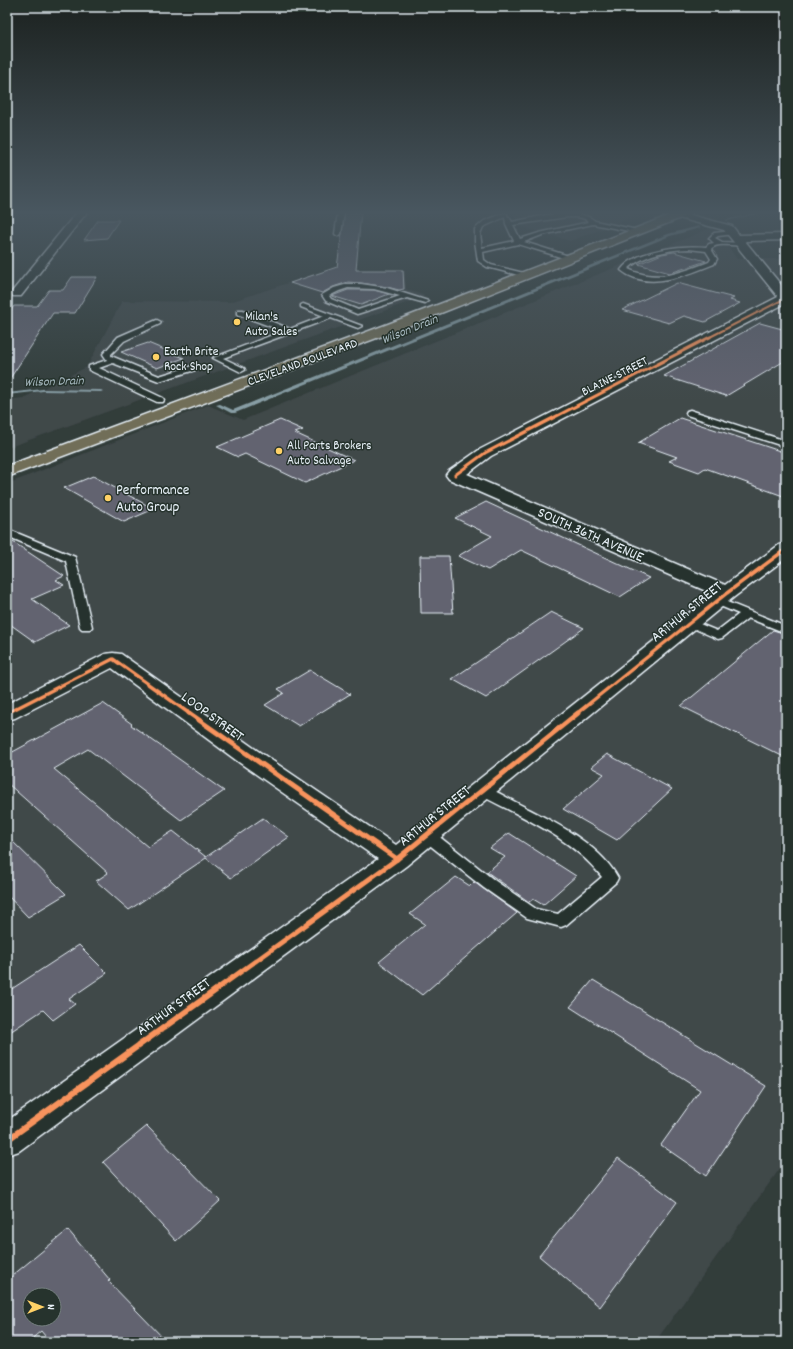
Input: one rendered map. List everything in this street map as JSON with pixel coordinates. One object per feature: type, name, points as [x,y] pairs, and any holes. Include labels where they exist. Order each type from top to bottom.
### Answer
[{"type":"main road","name":"CLEVELAND BOULEVARD","points":[[336,334],[495,275]]},
{"type":"main road","name":"CLEVELAND BOULEVARD","points":[[7,472],[526,275]]},
{"type":"main road","name":"CLEVELAND BOULEVARD","points":[[226,375],[256,364]]},
{"type":"main road","points":[[139,407],[175,394]]},
{"type":"street","points":[[17,293],[30,275]]},
{"type":"street","points":[[766,275],[785,299]]},
{"type":"street","name":"BLAINE STREET","points":[[455,474],[485,453],[785,299]]},
{"type":"street","name":"SOUTH 36TH AVENUE","points":[[455,474],[722,597]]},
{"type":"street","name":"ARTHUR STREET","points":[[7,1140],[397,859],[722,597],[786,549]]},
{"type":"street","name":"LOOP STREET","points":[[7,713],[113,659],[249,757],[397,859]]},
{"type":"lane","points":[[639,275],[651,279],[666,279],[680,275]]},
{"type":"lane","points":[[406,296],[357,312],[328,300],[325,295],[338,289],[357,285],[369,286],[425,301]]},
{"type":"lane","points":[[303,306],[358,326]]},
{"type":"lane","points":[[240,312],[289,331]]},
{"type":"lane","points":[[241,370],[216,358],[331,316]]},
{"type":"lane","points":[[157,322],[121,339],[108,354],[108,357],[159,379]]},
{"type":"lane","points":[[113,360],[92,368],[160,400]]},
{"type":"lane","points":[[135,388],[192,368]]},
{"type":"lane","points":[[690,413],[786,444]]},
{"type":"lane","points":[[7,532],[71,559],[86,627]]},
{"type":"lane","points":[[722,597],[746,614],[786,630]]},
{"type":"lane","points":[[690,624],[718,636],[746,614]]},
{"type":"lane","points":[[427,836],[489,884],[532,914],[561,921],[610,878],[596,859],[556,829],[483,791]]},
{"type":"shaded area","points":[[313,275],[405,275],[406,289],[425,296],[7,448],[7,400],[23,398],[87,367],[122,301],[230,302]]},
{"type":"shaded area","points":[[597,275],[786,275],[786,1160],[655,1342],[7,1342],[7,484],[208,405],[243,420]]},
{"type":"building","points":[[314,275],[403,275],[404,289],[399,290],[348,282],[333,287],[322,293],[290,283]]},
{"type":"building","points":[[72,277],[97,277],[75,313],[53,313],[7,383],[7,316],[14,306],[37,306],[49,290],[63,290]]},
{"type":"building","points":[[677,283],[734,298],[730,300],[740,303],[705,322],[684,316],[669,323],[622,310]]},
{"type":"building","points":[[348,290],[374,290],[389,294],[361,305],[332,296]]},
{"type":"building","points":[[760,323],[786,330],[786,360],[726,396],[664,376]]},
{"type":"building","points":[[148,343],[184,358],[157,368],[121,352]]},
{"type":"building","points":[[680,418],[786,453],[786,497],[705,468],[699,472],[669,461],[677,457],[638,443]]},
{"type":"building","name":"All Parts Brokers Auto Salvage","points":[[280,420],[303,430],[295,433],[354,460],[305,483],[245,454],[238,457],[217,447]]},
{"type":"building","name":"Performance Auto Group","points":[[93,476],[154,509],[124,522],[64,488]]},
{"type":"building","points":[[486,502],[649,578],[620,597],[521,550],[488,570],[458,556],[492,536],[455,518]]},
{"type":"building","points":[[7,538],[64,576],[56,580],[64,585],[32,599],[69,625],[35,642],[7,622]]},
{"type":"building","points":[[420,556],[449,556],[453,613],[421,613]]},
{"type":"building","points":[[551,612],[584,628],[486,698],[452,679]]},
{"type":"building","points":[[773,630],[786,634],[786,758],[681,706]]},
{"type":"building","points":[[310,670],[350,694],[299,726],[265,705],[284,693],[278,689]]},
{"type":"building","points":[[103,703],[132,724],[131,725],[224,791],[181,820],[88,749],[54,769],[148,847],[173,831],[206,857],[263,818],[289,837],[231,878],[206,858],[129,910],[96,881],[108,873],[7,783],[7,755]]},
{"type":"building","points":[[607,754],[672,789],[617,840],[563,809],[604,774],[591,767]]},
{"type":"building","points":[[509,833],[576,876],[543,905],[533,899],[529,902],[487,872],[505,857],[490,848]]},
{"type":"building","points":[[7,836],[66,894],[28,917],[7,895]]},
{"type":"building","points":[[456,877],[470,886],[474,882],[517,913],[422,995],[379,962],[425,924],[410,914]]},
{"type":"building","points":[[79,945],[107,973],[69,999],[75,1004],[53,1020],[43,1010],[7,1034],[7,992]]},
{"type":"building","points":[[593,980],[766,1086],[706,1176],[661,1145],[700,1090],[570,1007]]},
{"type":"building","points":[[147,1126],[220,1201],[176,1241],[103,1162]]},
{"type":"building","points":[[618,1158],[677,1202],[600,1307],[539,1256]]},
{"type":"building","points":[[68,1230],[110,1280],[108,1281],[167,1342],[50,1342],[41,1331],[28,1342],[7,1342],[7,1280]]},
{"type":"waterway","name":"Wilson Drain","points":[[218,405],[233,412],[571,275]]},
{"type":"waterway","name":"Wilson Drain","points":[[7,394],[43,390],[101,391]]},
{"type":"cycle path","points":[[455,475],[485,453],[784,299]]},
{"type":"cycle path","points":[[7,1140],[397,859],[727,593],[786,549]]},
{"type":"cycle path","points":[[7,713],[113,659],[249,757],[397,859]]},
{"type":"place","name":"Milan's Auto Sales","points":[[237,322]]},
{"type":"place","name":"Earth Brite Rock Shop","points":[[156,357]]},
{"type":"place","name":"All Parts Brokers Auto Salvage","points":[[279,451]]},
{"type":"place","name":"Performance Auto Group","points":[[108,498]]}]
